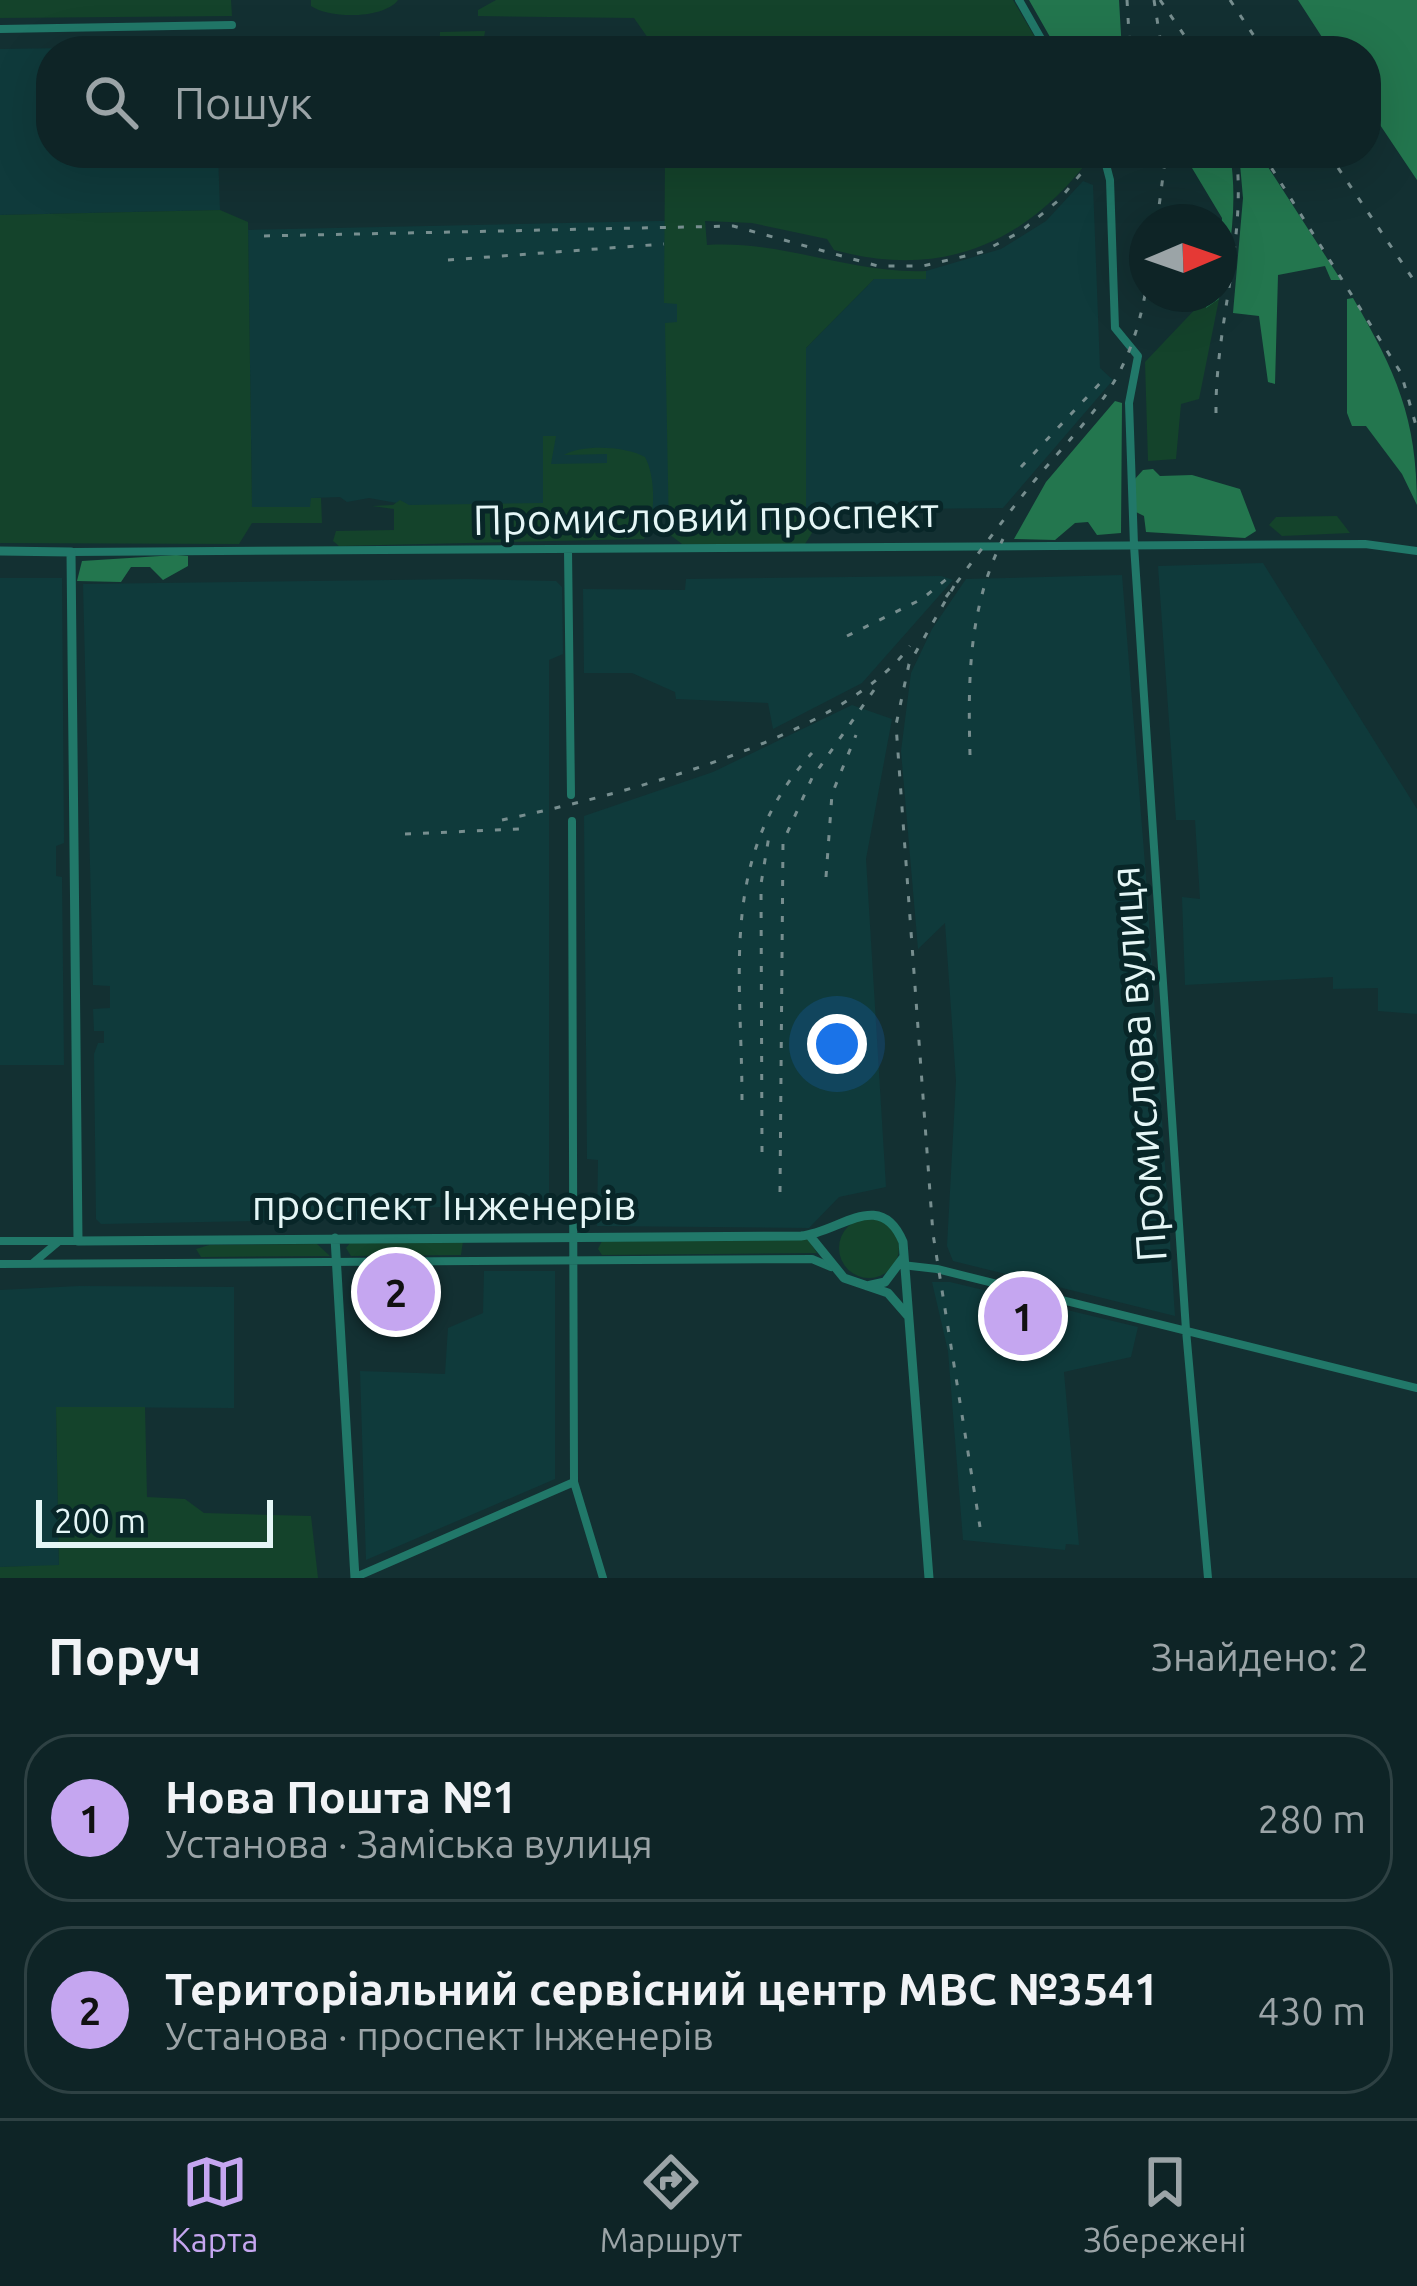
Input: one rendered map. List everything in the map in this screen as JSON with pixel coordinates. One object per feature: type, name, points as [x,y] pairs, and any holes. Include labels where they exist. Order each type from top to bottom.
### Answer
[{"type":"street","points":[[1019,0],[1039,36]]},
{"type":"street","points":[[0,29],[232,25]]},
{"type":"street","points":[[1107,168],[1115,328],[1138,361],[1148,352]]},
{"type":"street","name":"Промислова вулиця","points":[[1138,361],[1129,403],[1134,545],[1186,1330],[1208,1578]]},
{"type":"street","name":"Промисловий проспект","points":[[0,551],[1134,545],[1415,549]]},
{"type":"street","points":[[568,550],[571,795]]},
{"type":"street","points":[[0,1241],[78,1241],[71,552]]},
{"type":"street","points":[[572,820],[574,1482],[602,1578]]},
{"type":"street","points":[[832,1262],[832,1240],[843,1222],[863,1213],[889,1220],[903,1261],[911,1327],[929,1578]]},
{"type":"street","name":"проспект Інженерів","points":[[78,1241],[810,1236],[843,1222]]},
{"type":"street","points":[[515,1235],[515,1260]]},
{"type":"street","points":[[470,1236],[470,1261]]},
{"type":"street","points":[[810,1236],[844,1278],[897,1299],[911,1327]]},
{"type":"street","points":[[335,1238],[355,1578],[574,1482]]},
{"type":"street","points":[[32,1264],[60,1241]]},
{"type":"street","name":"проспект Інженерів","points":[[0,1264],[812,1259],[844,1278]]},
{"type":"street","points":[[903,1261],[1417,1388]]},
{"type":"street","points":[[862,1286],[885,1282],[903,1261]]},
{"type":"shaded area","points":[[0,0],[231,0],[232,16],[0,18]]},
{"type":"shaded area","points":[[311,0],[398,0],[381,11],[356,15],[320,10],[311,6]]},
{"type":"shaded area","points":[[496,0],[1013,0],[1034,36],[647,36],[634,18],[478,16],[478,10]]},
{"type":"shaded area","points":[[485,31],[484,36],[440,36],[440,32]]},
{"type":"shaded area","points":[[36,48],[36,168],[219,168],[220,210],[0,215],[0,49]]},
{"type":"shaded area","points":[[665,168],[1081,168],[1041,210],[1011,231],[947,256],[874,258],[834,250],[827,239],[752,223],[705,221],[707,245],[763,247],[871,268],[926,271],[926,279],[874,279],[806,348],[806,510],[811,510],[812,533],[805,544],[682,544],[669,534],[665,323],[677,322],[677,304],[664,303]]},
{"type":"shaded area","points":[[1083,181],[1093,185],[1100,368],[1113,380],[1003,508],[806,510],[806,348],[874,279],[926,279],[926,271],[1001,249],[1046,221]]},
{"type":"shaded area","points":[[220,210],[248,222],[252,507],[310,507],[311,498],[321,498],[322,523],[252,523],[239,544],[0,543],[0,215]]},
{"type":"shaded area","points":[[705,220],[709,281],[673,517],[408,505],[369,498],[347,502],[340,497],[311,498],[311,507],[252,508],[248,230]]},
{"type":"shaded area","points":[[1192,312],[1216,312],[1199,399],[1181,404],[1176,459],[1148,461],[1145,362]]},
{"type":"shaded area","points":[[543,436],[556,436],[551,464],[607,463],[607,454],[564,455],[593,448],[627,450],[645,457],[653,498],[644,539],[339,546],[333,541],[336,531],[394,530],[394,509],[372,506],[400,500],[409,505],[543,503]]},
{"type":"shaded area","points":[[1337,516],[1350,533],[1282,536],[1269,525],[1276,517]]},
{"type":"shaded area","points":[[1263,563],[1417,809],[1417,1014],[1378,1011],[1378,988],[1333,989],[1333,977],[1185,985],[1182,897],[1200,899],[1195,820],[1176,820],[1158,566]]},
{"type":"shaded area","points":[[1122,575],[1175,1316],[953,1261],[947,1246],[956,1081],[945,923],[918,949],[901,751],[911,673],[932,629],[966,579]]},
{"type":"shaded area","points":[[941,576],[953,580],[862,683],[773,729],[768,703],[676,699],[675,692],[632,673],[584,673],[583,589],[685,590],[686,579]]},
{"type":"shaded area","points":[[0,578],[62,578],[64,843],[56,846],[56,876],[62,877],[64,1065],[0,1065]]},
{"type":"shaded area","points":[[556,581],[562,587],[563,654],[549,660],[549,1202],[377,1210],[368,1219],[101,1224],[96,1219],[94,1054],[98,1043],[104,1043],[104,1031],[94,1031],[93,1009],[110,1008],[110,986],[93,985],[83,584]]},
{"type":"shaded area","points":[[852,705],[892,719],[866,859],[886,1187],[839,1197],[809,1228],[597,1226],[598,1160],[587,1159],[584,816],[713,772]]},
{"type":"shaded area","points":[[869,1218],[890,1227],[899,1248],[890,1269],[869,1278],[848,1269],[839,1248],[848,1227]]},
{"type":"shaded area","points":[[808,1239],[817,1253],[602,1255],[598,1249],[602,1241]]},
{"type":"shaded area","points":[[463,1241],[461,1255],[351,1256],[346,1248],[350,1243]]},
{"type":"shaded area","points":[[317,1244],[330,1256],[201,1257],[196,1249],[209,1245]]},
{"type":"shaded area","points":[[484,1271],[555,1271],[555,1479],[366,1560],[360,1371],[445,1374],[448,1328],[483,1313]]},
{"type":"shaded area","points":[[932,1282],[950,1282],[1138,1327],[1131,1357],[1064,1372],[1079,1545],[1066,1544],[1065,1550],[963,1540],[948,1351]]},
{"type":"shaded area","points":[[234,1287],[234,1408],[56,1407],[59,1566],[0,1567],[0,1290]]},
{"type":"shaded area","points":[[56,1407],[145,1407],[147,1497],[185,1499],[204,1513],[311,1516],[318,1578],[0,1578],[0,1567],[59,1565]]},
{"type":"green space","points":[[1029,0],[1119,0],[1121,36],[1049,36]]},
{"type":"green space","points":[[1298,0],[1417,0],[1417,180],[1381,126],[1381,36],[1321,36]]},
{"type":"green space","points":[[1192,168],[1231,168],[1233,204],[1214,204]]},
{"type":"green space","points":[[1240,168],[1269,168],[1341,280],[1331,280],[1325,266],[1278,275],[1275,384],[1268,382],[1259,316],[1233,313],[1237,312],[1243,198]]},
{"type":"green space","points":[[1353,298],[1401,397],[1413,446],[1417,505],[1402,474],[1366,426],[1352,426],[1347,413],[1347,299]]},
{"type":"green space","points":[[1115,401],[1122,403],[1121,533],[1097,535],[1088,522],[1075,523],[1055,540],[1014,539],[1046,482]]},
{"type":"green space","points":[[1153,469],[1160,476],[1192,475],[1240,489],[1256,531],[1245,538],[1146,532],[1144,516],[1136,512],[1134,480],[1143,470]]},
{"type":"green space","points":[[188,556],[188,566],[163,580],[150,567],[131,567],[121,582],[77,581],[82,561]]},
{"type":"railway","points":[[1127,0],[1129,36]]},
{"type":"railway","points":[[1154,0],[1160,36]]},
{"type":"railway","points":[[1160,0],[1185,36]]},
{"type":"railway","points":[[1230,0],[1254,36]]},
{"type":"railway","points":[[264,236],[733,226],[878,266],[923,266],[982,252],[1020,232],[1059,200],[1086,168]]},
{"type":"railway","points":[[1159,204],[1164,168]]},
{"type":"railway","points":[[1216,413],[1237,218],[1237,168]]},
{"type":"railway","points":[[1271,168],[1401,373],[1417,429]]},
{"type":"railway","points":[[1338,168],[1417,285]]},
{"type":"railway","points":[[448,260],[664,244]]},
{"type":"railway","points":[[946,597],[1108,392],[1141,312]]},
{"type":"railway","points":[[1021,467],[1105,378]]},
{"type":"railway","points":[[970,755],[970,672],[977,618],[1003,539]]},
{"type":"railway","points":[[847,636],[922,599],[954,573]]},
{"type":"railway","points":[[954,586],[909,664],[896,725],[933,1234],[980,1527]]},
{"type":"railway","points":[[502,820],[662,779],[780,736],[877,679],[910,646]]},
{"type":"railway","points":[[780,1192],[783,842],[812,778],[874,690]]},
{"type":"railway","points":[[826,877],[832,794],[856,735]]},
{"type":"railway","points":[[742,1100],[739,961],[749,874],[761,833],[782,792],[812,753]]},
{"type":"railway","points":[[405,834],[519,829]]},
{"type":"railway","points":[[762,1152],[761,884],[769,836]]},
{"type":"place","name":"Територіальний сервісний центр МВС №3541","points":[[396,1292]]},
{"type":"place","name":"Нова Пошта №1","points":[[1023,1316]]}]
